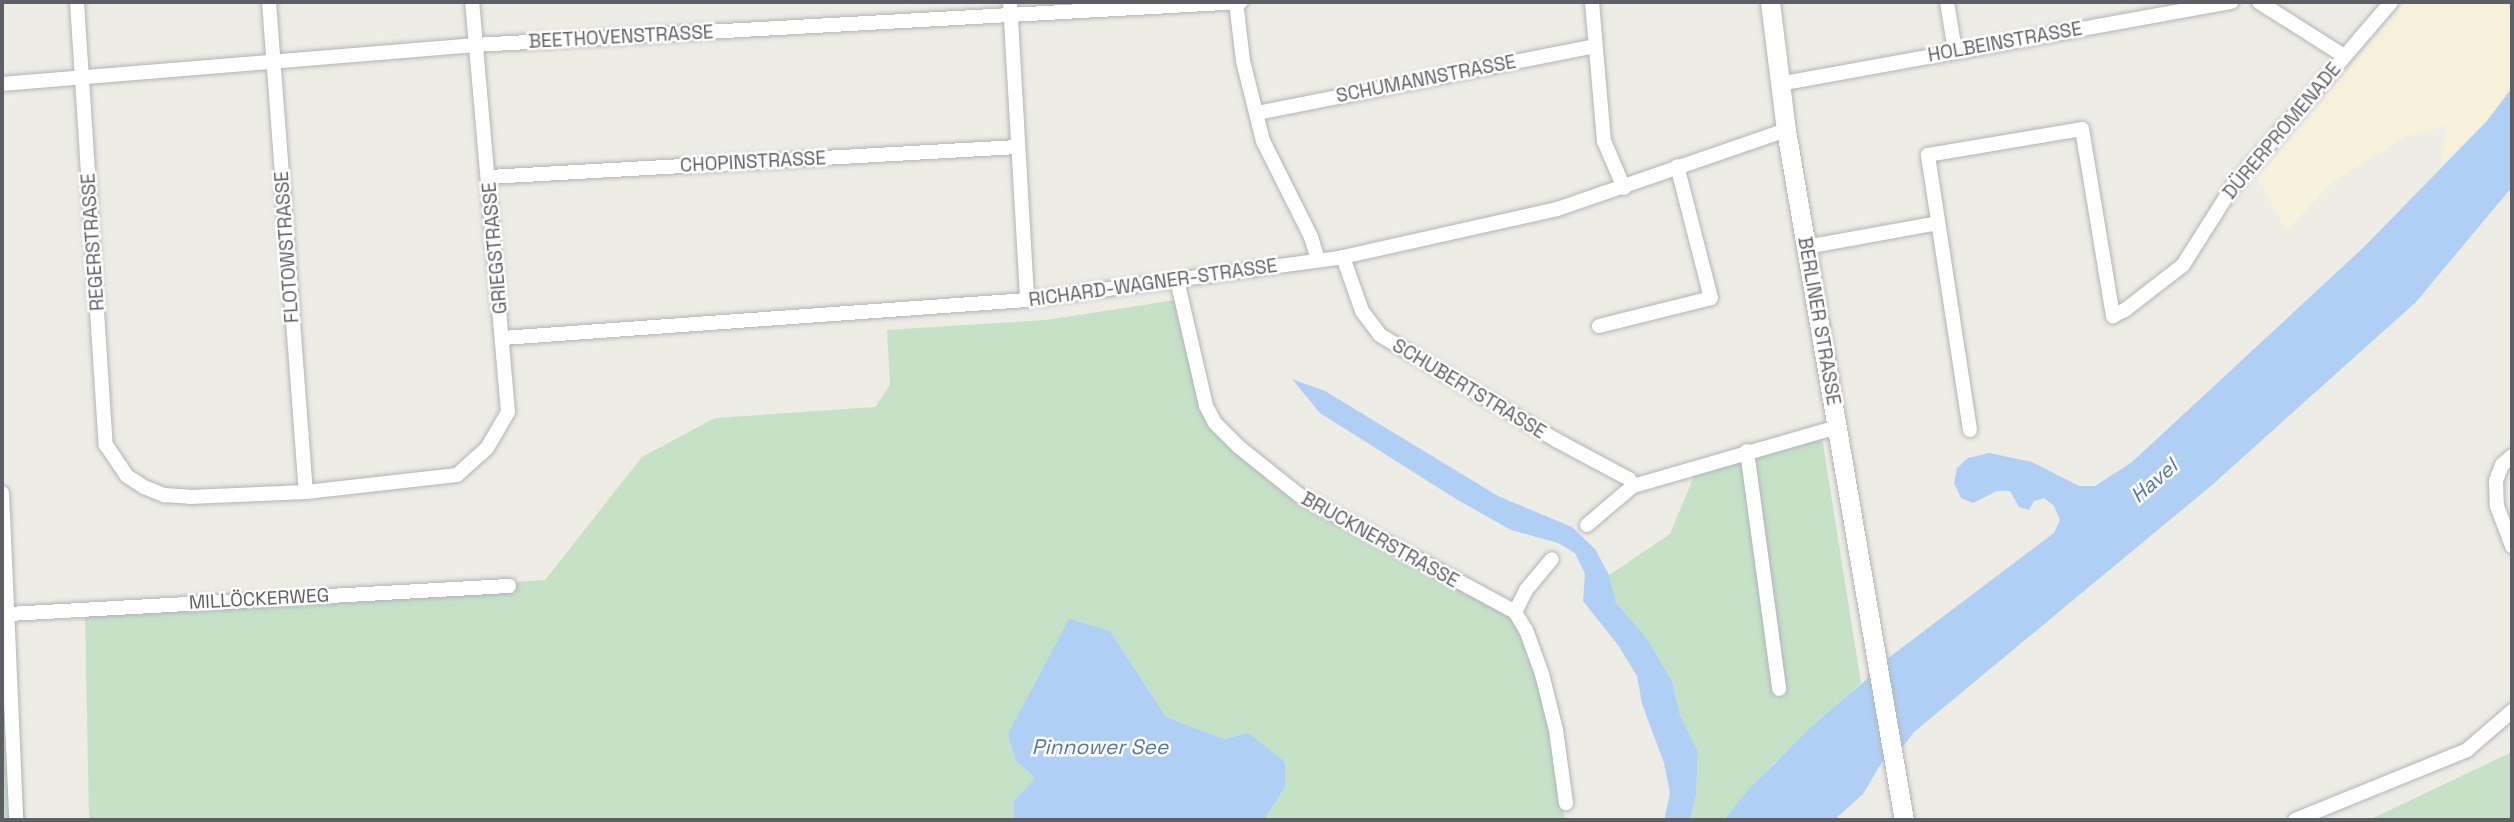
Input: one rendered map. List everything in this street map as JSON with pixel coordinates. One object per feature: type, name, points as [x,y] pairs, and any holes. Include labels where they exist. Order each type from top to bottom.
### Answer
[{"type":"main road","name":"BERLINER STRASSE","points":[[1770,2],[1779,84],[1805,247],[1904,820]]},
{"type":"street","name":"REGERSTRASSE","points":[[77,2],[106,445],[127,476],[164,495],[190,497],[306,492]]},
{"type":"street","name":"FLOTOWSTRASSE","points":[[269,2],[306,492]]},
{"type":"street","name":"GRIEGSTRASSE","points":[[306,492],[457,475],[488,448],[508,412],[472,2]]},
{"type":"street","name":"BEETHOVENSTRASSE","points":[[2,85],[82,76],[475,45],[1011,9],[1238,2]]},
{"type":"street","points":[[1238,2],[1243,61],[1263,141],[1311,237],[1318,260]]},
{"type":"street","points":[[1592,2],[1604,141],[1624,188]]},
{"type":"street","points":[[1947,2],[1955,51]]},
{"type":"street","name":"HOLBEINSTRASSE","points":[[1779,84],[2232,2]]},
{"type":"street","points":[[2259,2],[2344,56]]},
{"type":"street","name":"DÜRERPROMENADE","points":[[1938,223],[1928,155],[2082,129],[2113,316],[2125,310],[2183,265],[2231,189],[2390,2]]},
{"type":"street","points":[[1011,9],[1027,300]]},
{"type":"street","name":"SCHUMANNSTRASSE","points":[[1257,113],[1595,46]]},
{"type":"street","name":"RICHARD-WAGNER-STRASSE","points":[[503,338],[1027,300],[1343,257],[1501,223],[1624,188],[1677,166],[1786,130]]},
{"type":"street","name":"CHOPINSTRASSE","points":[[489,177],[1018,147]]},
{"type":"street","points":[[1599,326],[1710,298],[1677,166]]},
{"type":"street","points":[[1805,247],[1938,223],[1970,430]]},
{"type":"street","name":"SCHUBERTSTRASSE","points":[[1343,257],[1362,311],[1380,335],[1545,434],[1629,479],[1633,486]]},
{"type":"street","name":"BRUCKNERSTRASSE","points":[[1177,280],[1206,406],[1215,423],[1239,447],[1299,495],[1516,612]]},
{"type":"street","points":[[1587,525],[1633,486],[1837,426]]},
{"type":"street","points":[[1747,451],[1779,689]]},
{"type":"street","points":[[2512,456],[2502,465],[2496,481],[2497,506],[2512,546]]},
{"type":"street","points":[[2,493],[16,820]]},
{"type":"street","points":[[1552,559],[1526,590],[1516,612],[1526,630],[1542,674],[1556,730],[1566,803]]},
{"type":"street","name":"MILLÖCKERWEG","points":[[9,614],[509,586]]},
{"type":"street","points":[[2295,820],[2467,750],[2512,711]]},
{"type":"green space","points":[[1176,300],[1202,415],[1266,479],[1358,536],[1509,615],[1523,631],[1548,713],[1565,820],[1264,820],[1285,787],[1248,733],[1224,739],[1166,717],[1110,631],[1016,761],[1035,778],[1014,801],[1014,820],[89,820],[85,611],[545,580],[642,457],[715,418],[875,407],[890,385],[887,330],[1046,320]]},
{"type":"green space","points":[[1820,425],[1861,683],[1773,764],[1724,820],[1690,820],[1696,796],[1698,752],[1680,715],[1672,681],[1646,637],[1616,603],[1609,575],[1670,534],[1698,467]]},
{"type":"green space","points":[[2,481],[25,820],[2,820]]},
{"type":"green space","points":[[2512,752],[2512,820],[2369,820]]},
{"type":"sand","points":[[2404,2],[2512,2],[2512,88],[2486,122],[2440,166],[2447,126],[2405,137],[2333,182],[2286,231],[2258,178]]},
{"type":"water","name":"Havel","points":[[2512,88],[2512,187],[2416,302],[2212,485],[1914,732],[1902,748],[1882,762],[1863,794],[1834,820],[1724,820],[1748,790],[1810,728],[1867,679],[1871,671],[2054,533],[2060,520],[2054,506],[2044,498],[2034,501],[2029,510],[2019,507],[2010,491],[1997,491],[1973,503],[1961,498],[1954,483],[1957,468],[1968,458],[1989,453],[2032,462],[2079,486],[2095,486],[2132,462],[2365,246],[2486,122]]},
{"type":"water","points":[[1292,379],[1325,391],[1498,496],[1572,527],[1595,549],[1609,575],[1616,603],[1646,637],[1672,681],[1680,715],[1698,752],[1696,796],[1690,820],[1664,820],[1670,793],[1664,763],[1642,704],[1637,676],[1618,645],[1583,601],[1585,574],[1575,553],[1558,543],[1511,530],[1456,499],[1320,413]]},
{"type":"water","name":"Pinnower See","points":[[1069,619],[1110,631],[1166,717],[1224,739],[1248,733],[1285,762],[1285,787],[1264,820],[1014,820],[1014,801],[1035,778],[1016,761],[1008,734]]}]
